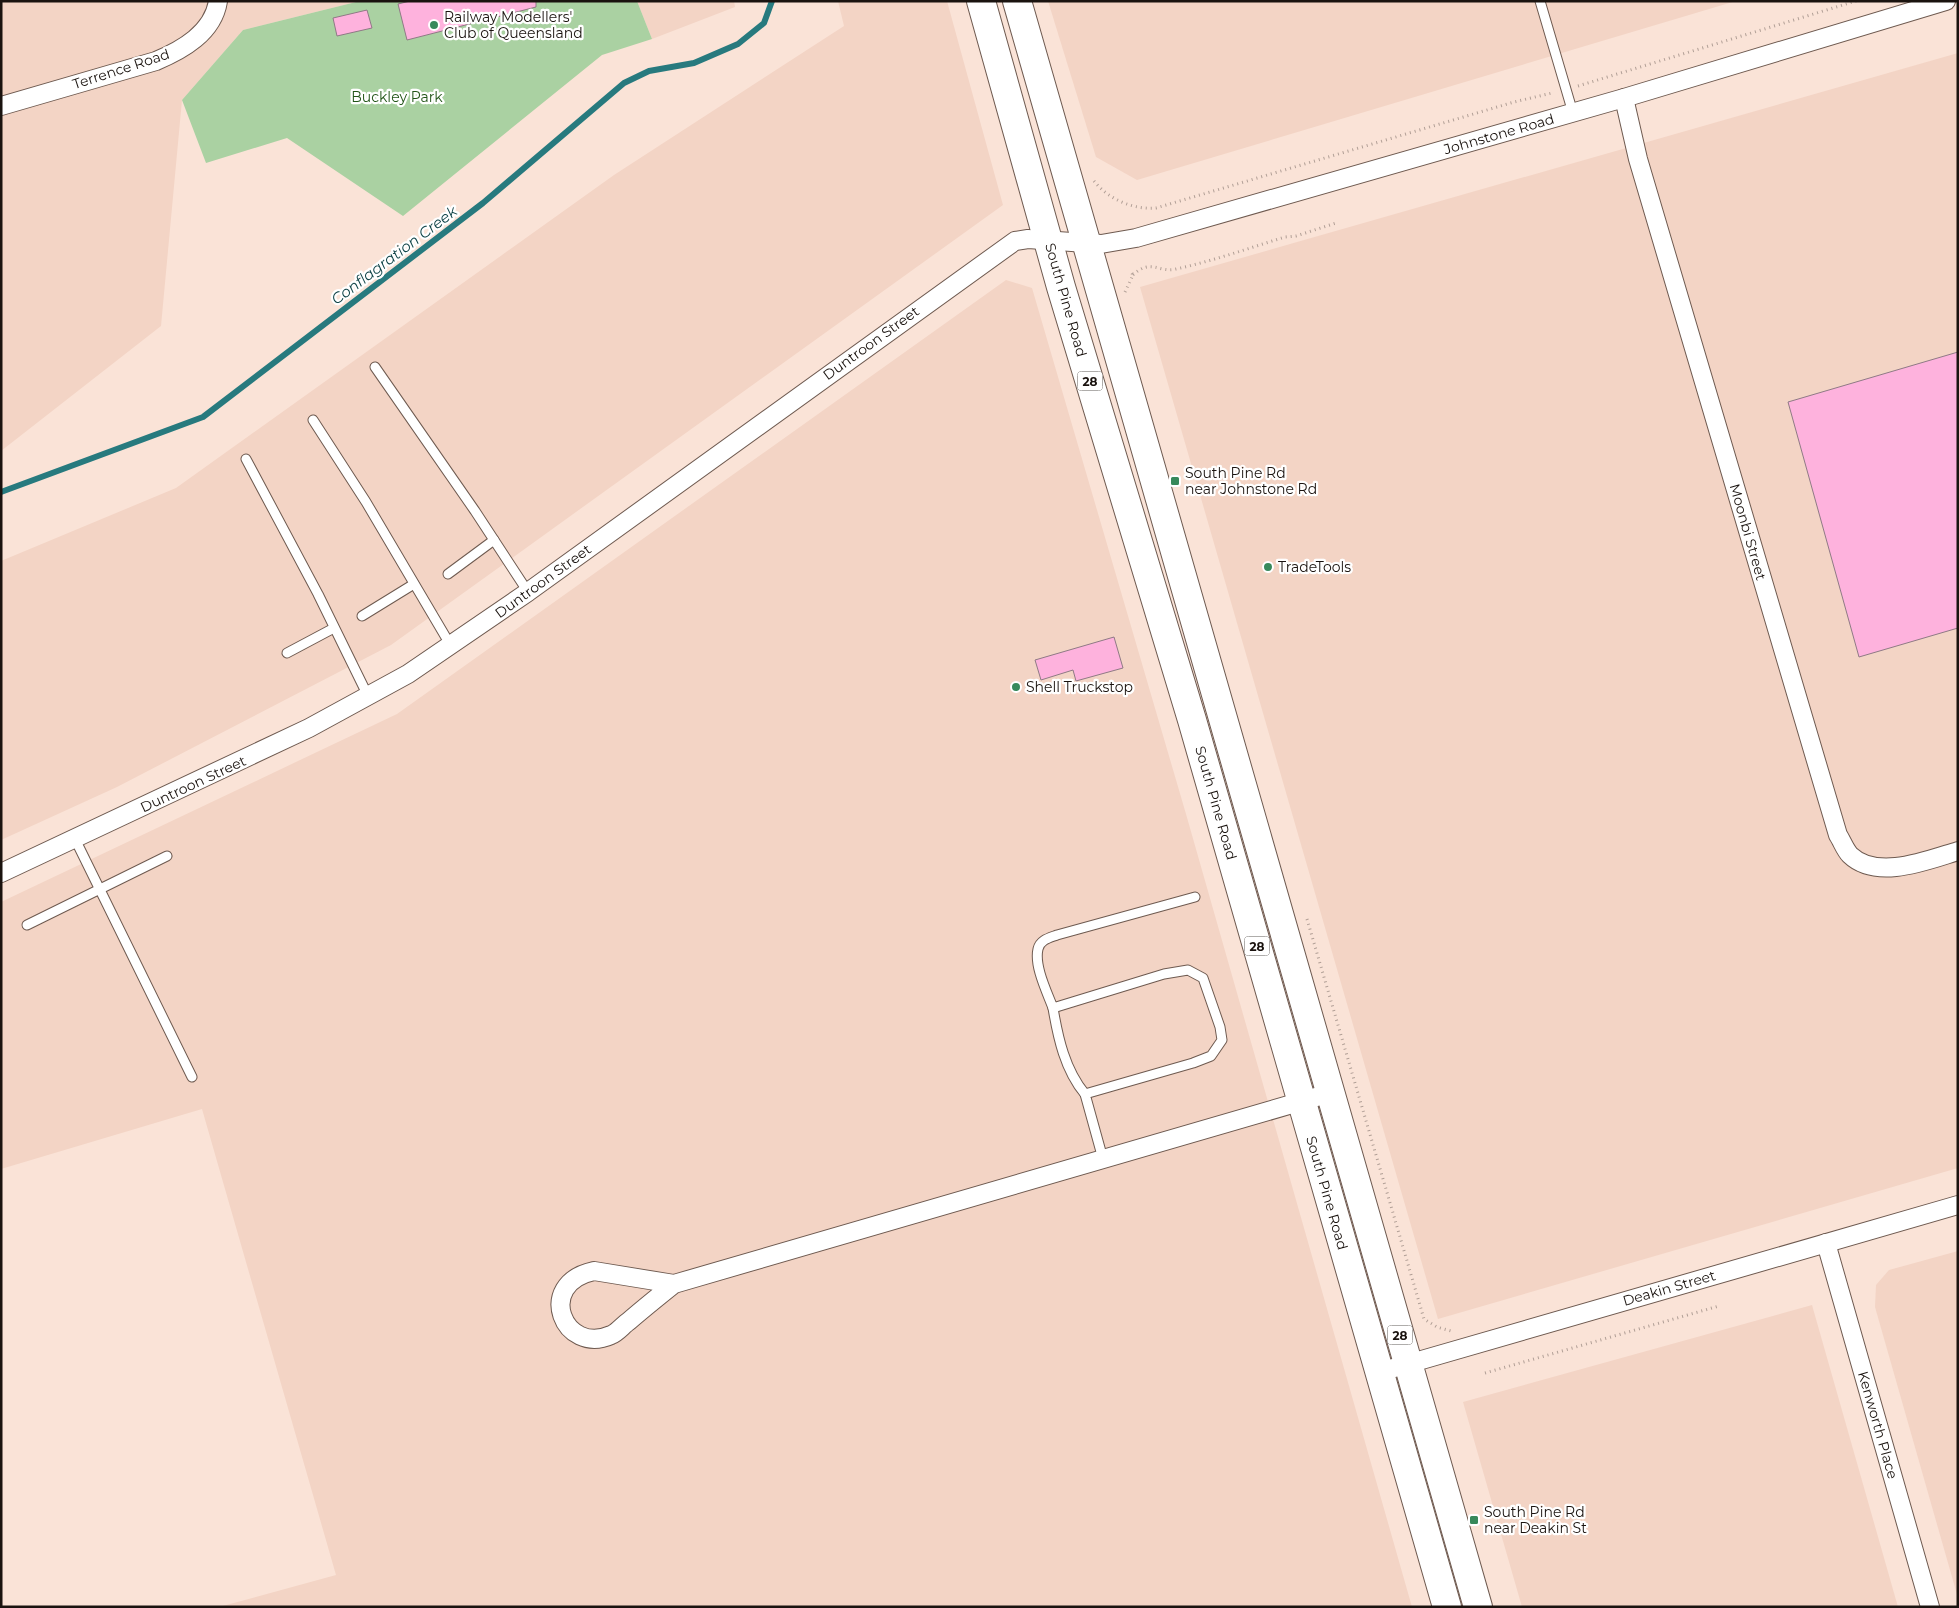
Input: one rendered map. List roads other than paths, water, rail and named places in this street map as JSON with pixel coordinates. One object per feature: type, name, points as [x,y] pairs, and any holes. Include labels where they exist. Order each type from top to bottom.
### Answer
[{"type":"highway","name":"South Pine Road","points":[[981,1],[1061,287],[1192,720],[1447,1607]]},
{"type":"highway","name":"28","points":[[1017,1],[1478,1607]]},
{"type":"street","name":"Terrence Road","points":[[1,106],[156,61],[177,52],[196,38],[210,22],[218,1]]},
{"type":"street","name":"Johnstone Road","points":[[1049,241],[1087,244],[1114,243],[1136,238],[1573,113],[1946,1]]},
{"type":"street","name":"Moonbi Street","points":[[1624,98],[1638,159],[1838,835],[1850,855],[1866,864],[1899,868],[1958,851]]},
{"type":"street","name":"Duntroon Street","points":[[1,873],[310,728],[408,674],[528,592],[1010,243],[1020,239],[1049,241]]},
{"type":"street","points":[[674,1284],[594,1270],[582,1273],[570,1282],[561,1294],[560,1312],[566,1326],[576,1334],[592,1339],[611,1336],[674,1284],[1330,1092]]},
{"type":"street","name":"Deakin Street","points":[[1380,1372],[1958,1205]]},
{"type":"street","name":"Kenworth Place","points":[[1826,1243],[1930,1607]]},
{"type":"lane","points":[[1540,1],[1573,113]]},
{"type":"lane","points":[[375,367],[528,592]]},
{"type":"lane","points":[[313,420],[366,502],[451,646]]},
{"type":"lane","points":[[246,459],[368,696]]},
{"type":"lane","points":[[448,574],[494,540]]},
{"type":"lane","points":[[362,616],[414,584]]},
{"type":"lane","points":[[286,653],[334,628]]},
{"type":"lane","points":[[75,839],[192,1077]]},
{"type":"lane","points":[[27,925],[167,856]]},
{"type":"lane","points":[[1103,1159],[1085,1094],[1074,1079],[1067,1063],[1038,960],[1038,948],[1045,940],[1195,897]]},
{"type":"lane","points":[[1053,1008],[1164,974],[1188,970],[1203,978],[1208,988],[1222,1040],[1211,1056],[1193,1064],[1085,1094]]},
{"type":"waterway","name":"Conflagration Creek","points":[[1,492],[203,417],[483,203],[624,83],[649,71],[694,63],[738,44],[764,23],[772,1]]},
{"type":"place","name":"Railway Modellers' Club of Queensland","points":[[434,25]]},
{"type":"place","name":"South Pine Rd near Johnstone Rd","points":[[1175,481]]},
{"type":"place","name":"TradeTools","points":[[1268,567]]},
{"type":"place","name":"Shell Truckstop","points":[[1016,687]]},
{"type":"place","name":"South Pine Rd near Deakin St","points":[[1474,1520]]},
{"type":"park label","name":"Buckley Park","points":[[397,97]]}]
